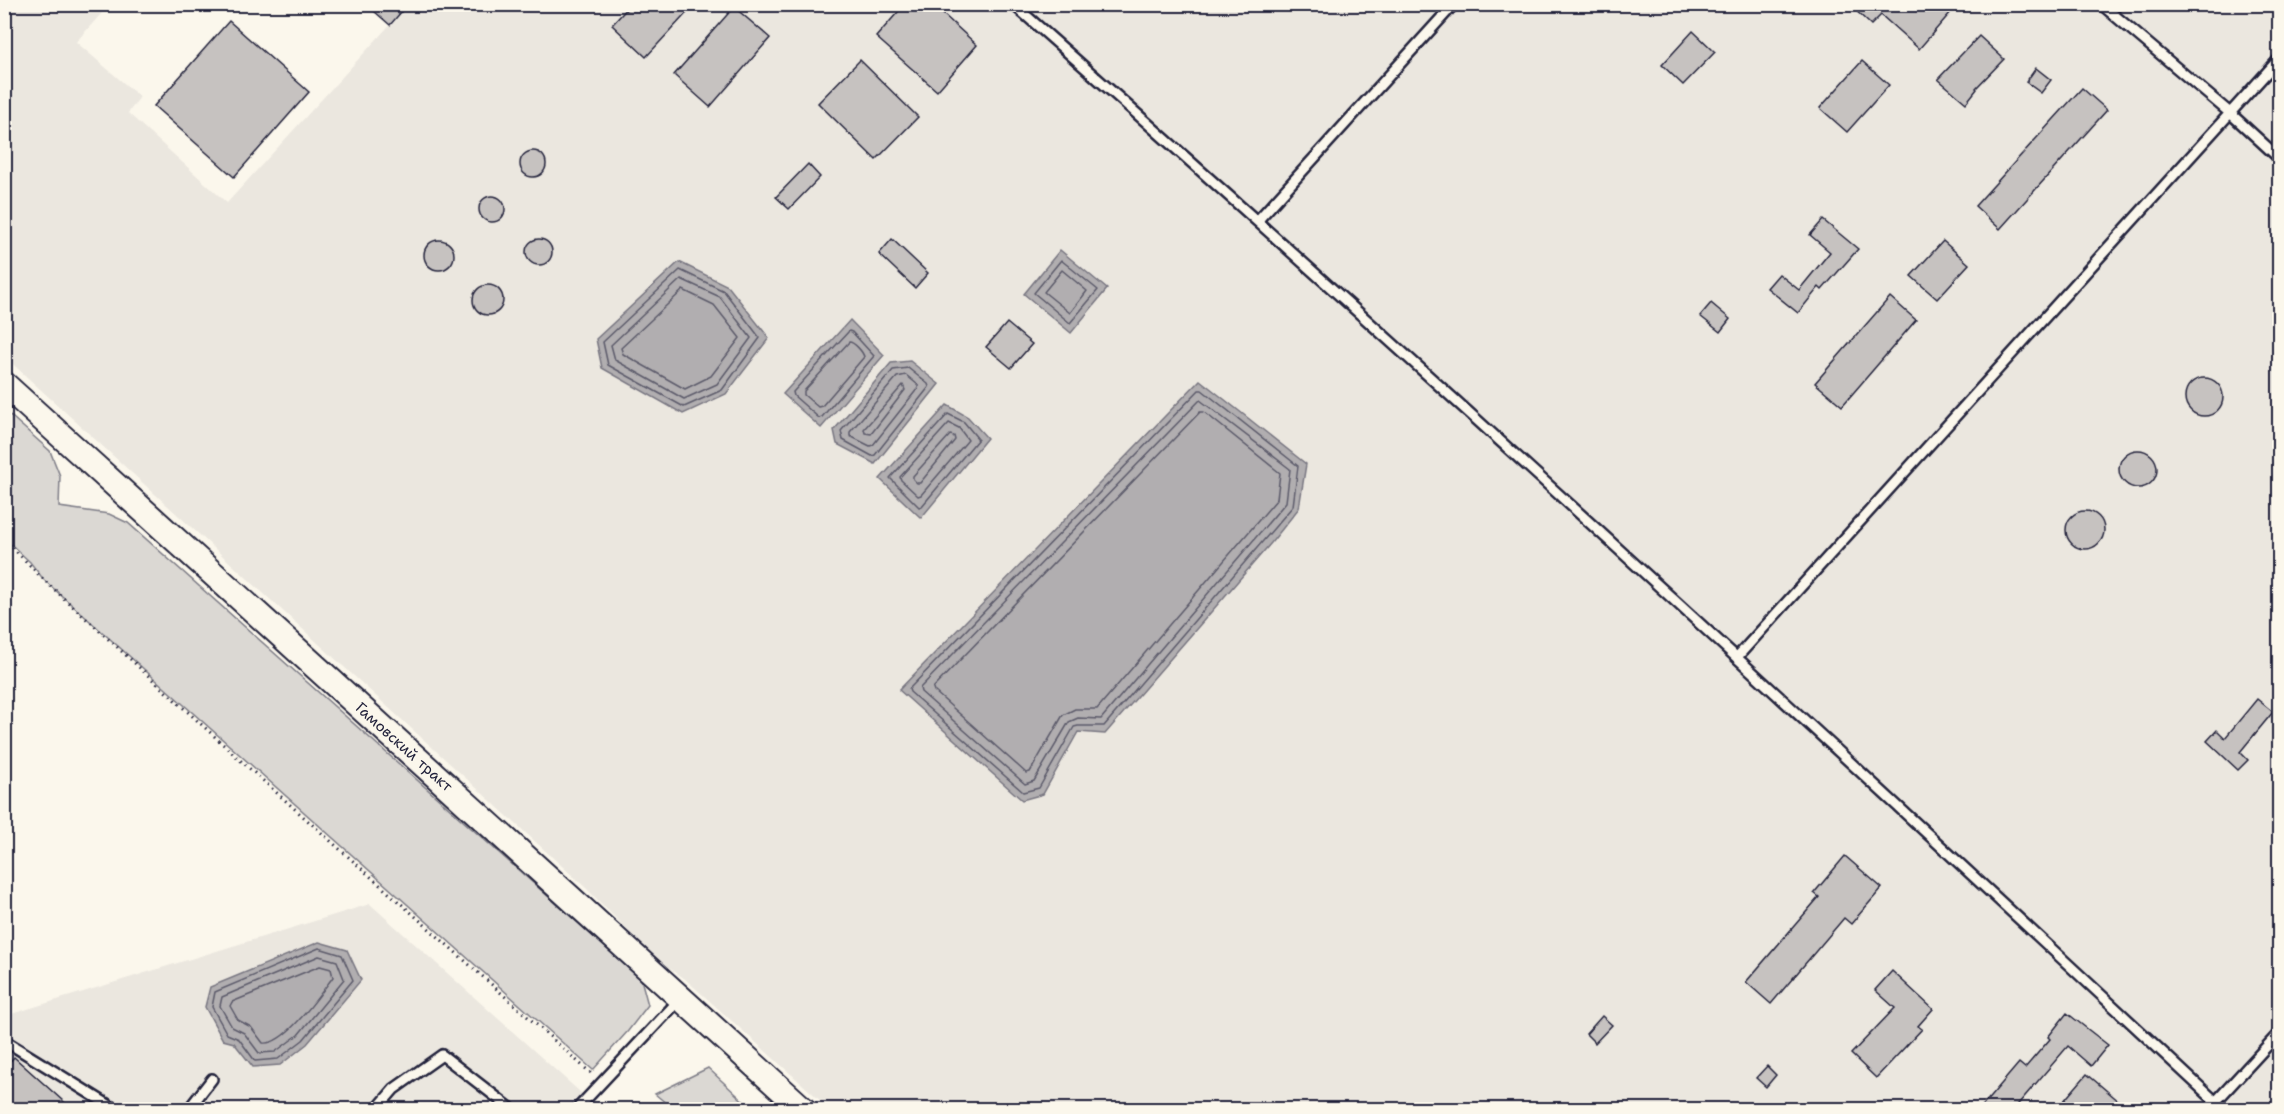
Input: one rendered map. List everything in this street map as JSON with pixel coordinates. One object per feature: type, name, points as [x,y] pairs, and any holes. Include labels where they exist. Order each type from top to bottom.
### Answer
[{"type":"street","name":"Гамовский тракт","points":[[4,384],[804,1110]]},
{"type":"lane","points":[[1013,4],[1258,220],[1738,656],[2215,1101]]},
{"type":"lane","points":[[1258,220],[1454,4]]},
{"type":"lane","points":[[2101,4],[2230,113],[2280,159]]},
{"type":"lane","points":[[1738,656],[2280,58]]},
{"type":"lane","points":[[576,1110],[682,998]]},
{"type":"lane","points":[[2208,1110],[2280,1032]]},
{"type":"lane","points":[[4,1046],[10,1044],[115,1109]]},
{"type":"lane","points":[[376,1110],[394,1089],[442,1055],[513,1110]]},
{"type":"lane","points":[[188,1110],[212,1079]]},
{"type":"path","points":[[4,539],[44,580],[207,729],[546,1031],[601,1083]]},
{"type":"shaded area","points":[[13,5],[109,5],[76,42],[140,97],[128,113],[227,203],[408,5],[2279,5],[2279,1109],[830,1109],[684,978],[657,960],[586,888],[5,357],[4,13]]},
{"type":"shaded area","points":[[4,410],[50,451],[60,476],[59,507],[109,514],[128,523],[641,979],[648,1005],[593,1070],[44,580],[30,562],[5,539]]},
{"type":"shaded area","points":[[370,904],[599,1109],[5,1110],[5,1016]]},
{"type":"shaded area","points":[[708,1068],[752,1109],[673,1109],[655,1094]]},
{"type":"water","points":[[1060,250],[1107,289],[1071,333],[1024,294]]},
{"type":"water","points":[[679,262],[728,286],[769,338],[726,394],[683,414],[602,368],[596,339]]},
{"type":"water","points":[[850,320],[884,355],[821,428],[783,394]]},
{"type":"water","points":[[910,361],[939,384],[875,464],[837,444],[834,430],[891,363]]},
{"type":"water","points":[[1200,380],[1306,464],[1299,508],[1105,734],[1078,732],[1043,794],[1022,800],[899,690]]},
{"type":"water","points":[[947,405],[968,417],[987,438],[921,518],[880,479]]},
{"type":"water","points":[[319,942],[347,950],[361,980],[307,1044],[280,1065],[253,1067],[234,1043],[223,1040],[205,1007],[210,987]]},
{"type":"building","points":[[366,4],[408,4],[390,25]]},
{"type":"building","points":[[631,4],[695,4],[646,57],[612,25]]},
{"type":"building","points":[[905,4],[932,4],[977,45],[937,91],[876,37]]},
{"type":"building","points":[[1849,4],[1958,4],[1919,49],[1881,15],[1871,25]]},
{"type":"building","points":[[734,7],[770,38],[710,107],[674,75]]},
{"type":"building","points":[[229,21],[309,92],[234,177],[154,106]]},
{"type":"building","points":[[1693,31],[1715,52],[1683,85],[1662,65]]},
{"type":"building","points":[[1979,36],[2004,59],[1976,88],[1966,103],[1938,79]]},
{"type":"building","points":[[860,60],[918,117],[876,160],[818,103]]},
{"type":"building","points":[[1862,61],[1889,85],[1847,132],[1820,108]]},
{"type":"building","points":[[2036,68],[2051,80],[2041,93],[2026,82]]},
{"type":"building","points":[[2082,88],[2107,110],[2000,229],[1975,206]]},
{"type":"building","points":[[533,151],[542,155],[546,164],[542,173],[533,177],[524,173],[520,164],[524,155]]},
{"type":"building","points":[[808,164],[820,177],[789,209],[776,197]]},
{"type":"building","points":[[492,196],[501,200],[505,209],[501,218],[492,222],[483,218],[479,209],[483,200]]},
{"type":"building","points":[[1823,220],[1858,249],[1822,290],[1819,287],[1798,313],[1767,288],[1779,274],[1799,290],[1830,252],[1810,235]]},
{"type":"building","points":[[539,239],[548,243],[552,252],[548,261],[539,265],[530,261],[526,252],[530,243]]},
{"type":"building","points":[[892,239],[928,273],[915,288],[879,254]]},
{"type":"building","points":[[439,240],[450,244],[454,255],[450,266],[439,270],[428,266],[424,255],[428,244]]},
{"type":"building","points":[[1943,241],[1969,264],[1937,299],[1911,276]]},
{"type":"building","points":[[488,285],[499,289],[503,300],[499,311],[488,315],[477,311],[473,300],[477,289]]},
{"type":"building","points":[[1890,297],[1916,320],[1842,406],[1815,383]]},
{"type":"building","points":[[1711,303],[1730,319],[1720,332],[1700,316]]},
{"type":"building","points":[[1007,323],[1032,344],[1011,368],[986,347]]},
{"type":"building","points":[[2204,378],[2218,383],[2223,397],[2218,411],[2204,416],[2190,411],[2185,397],[2190,383]]},
{"type":"building","points":[[2138,450],[2152,455],[2157,469],[2152,483],[2138,488],[2124,483],[2119,469],[2124,455]]},
{"type":"building","points":[[2085,511],[2099,516],[2104,530],[2099,544],[2085,549],[2071,544],[2066,530],[2071,516]]},
{"type":"building","points":[[2257,699],[2273,712],[2240,752],[2248,760],[2238,770],[2207,741],[2217,730],[2225,738]]},
{"type":"building","points":[[1845,856],[1882,888],[1851,924],[1844,918],[1771,1004],[1746,982],[1819,897],[1814,893]]},
{"type":"building","points":[[1892,971],[1933,1009],[1918,1026],[1922,1029],[1876,1078],[1851,1054],[1895,1008],[1875,990]]},
{"type":"building","points":[[2067,1013],[2108,1045],[2091,1066],[2068,1046],[2013,1110],[1979,1110],[2019,1063],[2025,1068],[2050,1039],[2048,1037]]},
{"type":"building","points":[[1602,1016],[1612,1025],[1595,1043],[1586,1034]]},
{"type":"building","points":[[14,1057],[73,1110],[4,1110],[4,1068]]},
{"type":"building","points":[[1767,1066],[1776,1075],[1766,1087],[1756,1078]]},
{"type":"building","points":[[2087,1074],[2120,1102],[2113,1110],[2056,1110]]}]
